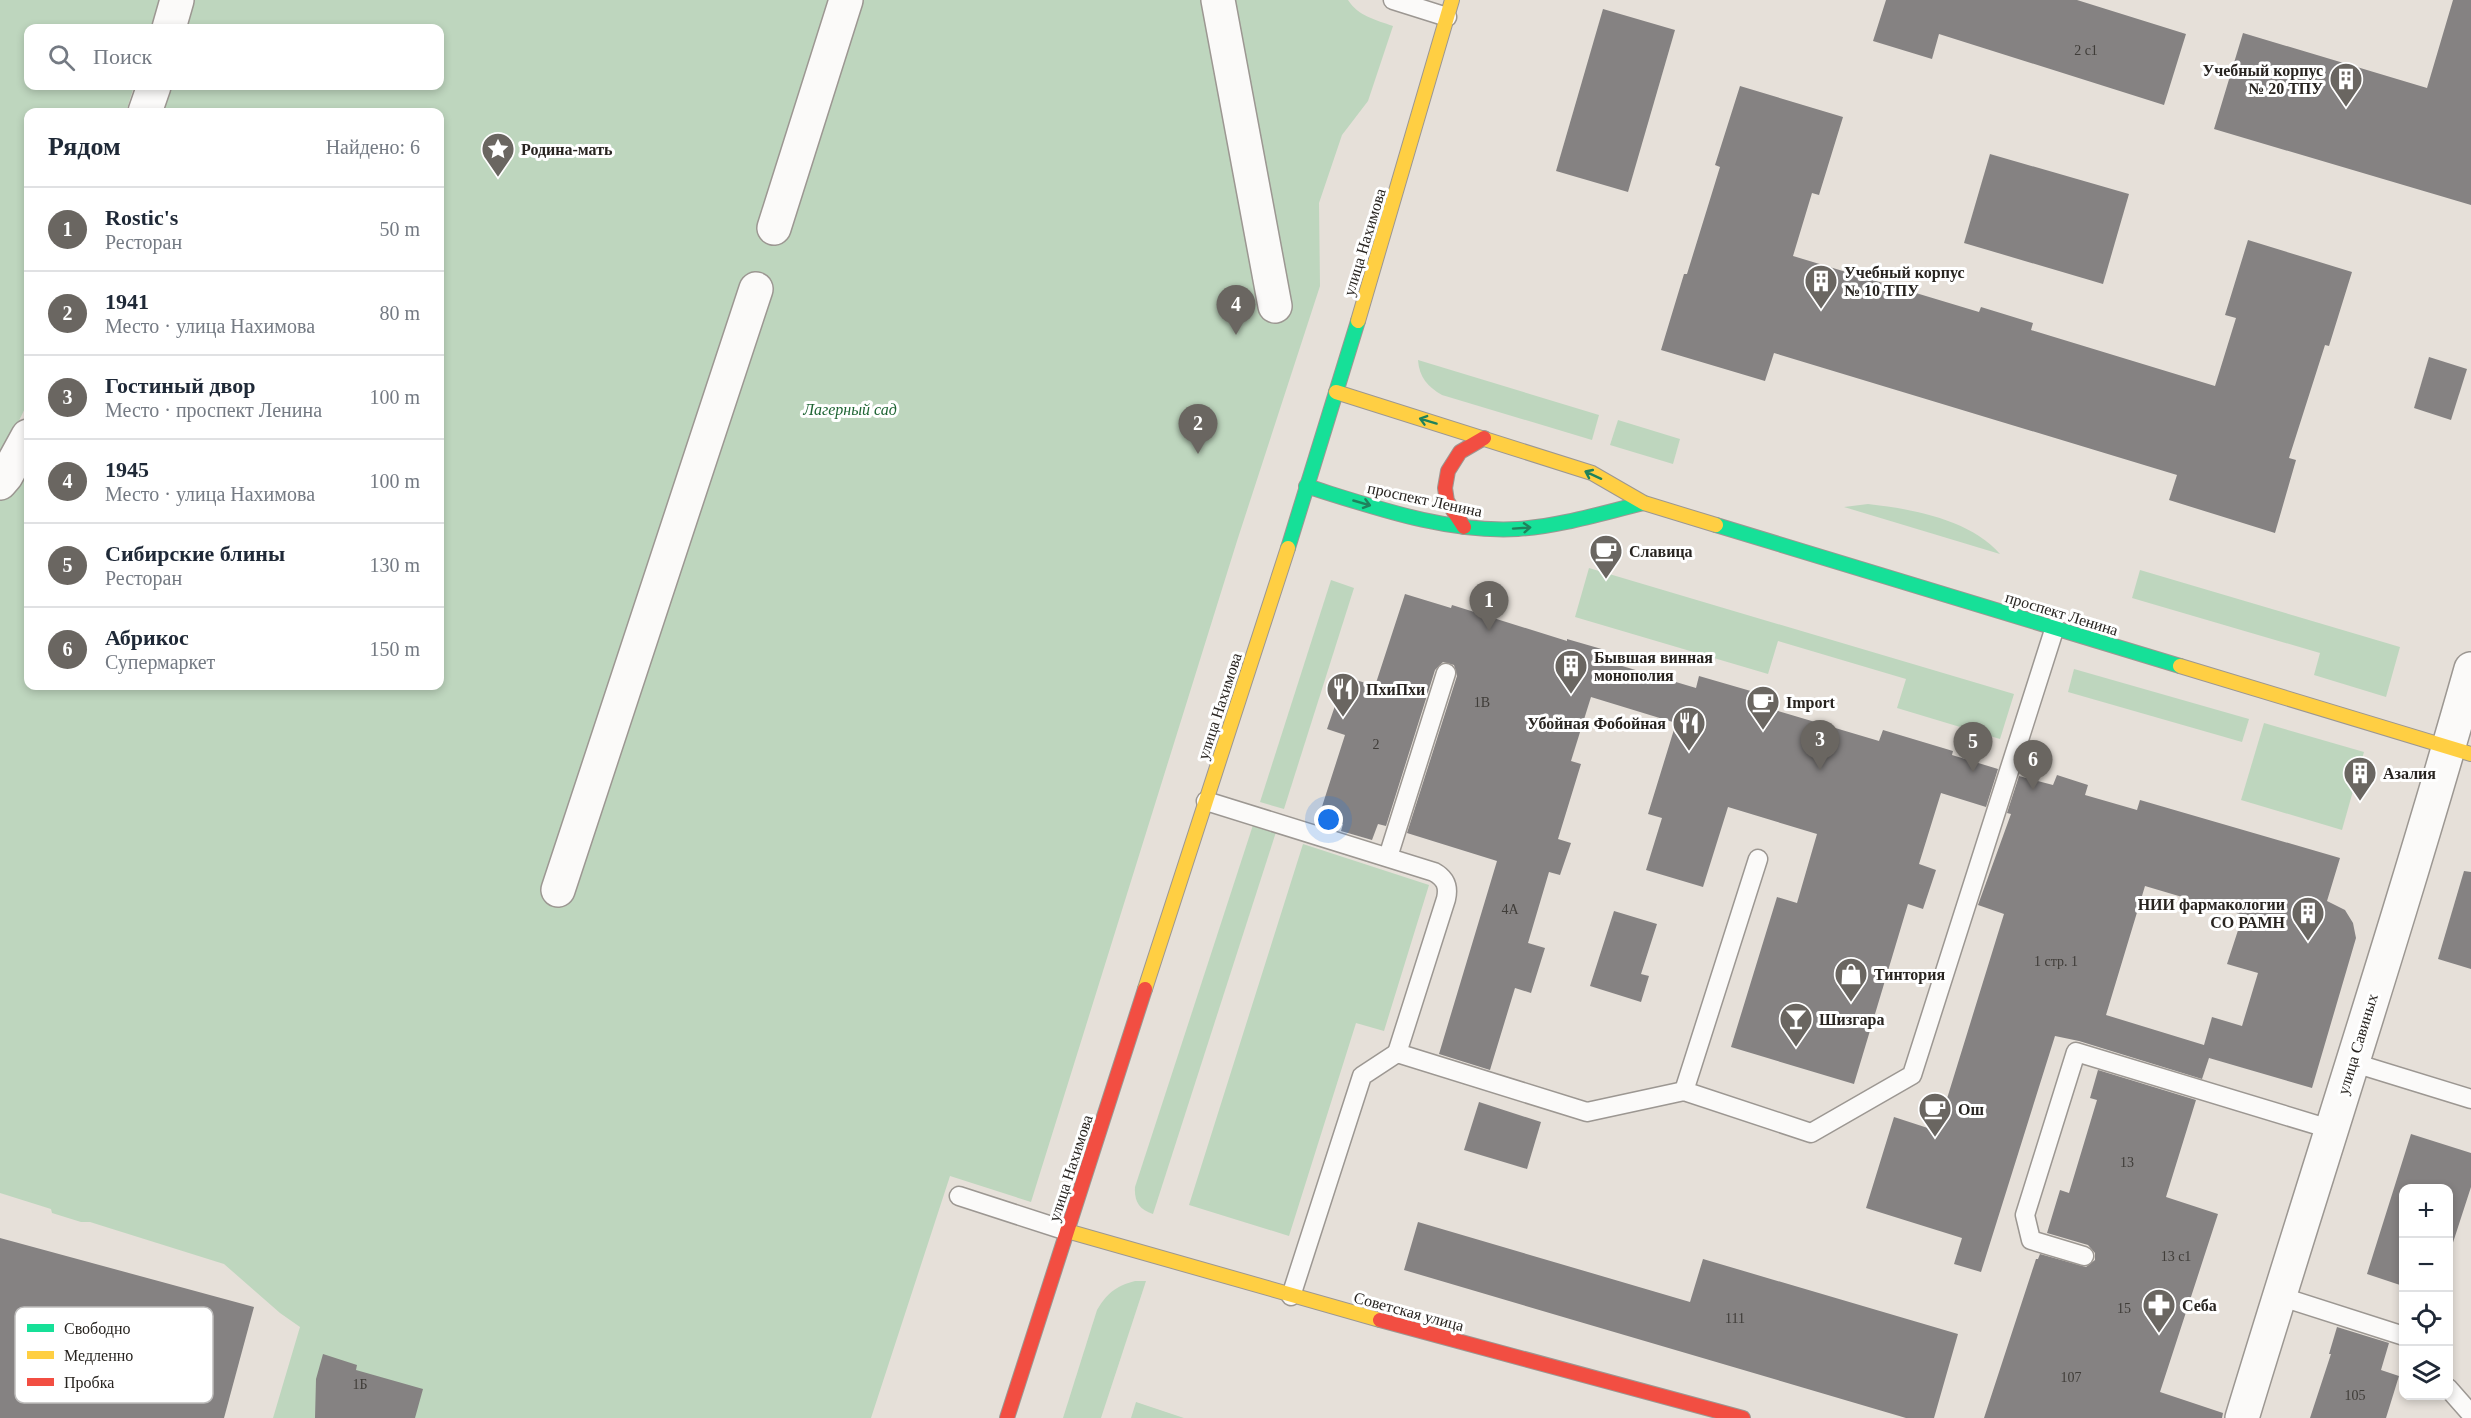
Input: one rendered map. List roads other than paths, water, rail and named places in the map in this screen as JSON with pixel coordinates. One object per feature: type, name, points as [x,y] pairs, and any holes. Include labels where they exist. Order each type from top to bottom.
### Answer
[{"type":"main road","name":"улица Нахимова","points":[[1007,1418],[1336,392],[1449,9]]},
{"type":"main road","name":"проспект Ленина","points":[[1336,392],[1592,473],[1644,504],[2460,751]]},
{"type":"main road","points":[[1464,527],[1447,501],[1445,488],[1448,471],[1460,452],[1484,438]]},
{"type":"main road","name":"проспект Ленина","points":[[1306,486],[1377,507],[1464,527],[1501,529],[1548,526],[1644,504]]},
{"type":"main road","name":"Советская улица","points":[[1067,1231],[1291,1296],[1743,1418]]},
{"type":"street","points":[[171,24],[177,0]]},
{"type":"street","points":[[774,228],[846,0]]},
{"type":"street","points":[[1218,0],[1275,306]]},
{"type":"street","points":[[147,108],[153,90]]},
{"type":"street","points":[[558,890],[756,289]]},
{"type":"street","points":[[0,483],[24,443]]},
{"type":"street","name":"улица Савиных","points":[[2242,1418],[2351,1062],[2460,751],[2471,669]]},
{"type":"lane","points":[[1393,0],[1449,9]]},
{"type":"lane","points":[[1397,1053],[1587,1112],[1684,1091],[1811,1133],[1912,1075],[2055,627]]},
{"type":"lane","points":[[1388,857],[1446,674]]},
{"type":"lane","points":[[1206,801],[1388,857],[1439,875],[1447,886],[1397,1053],[1362,1076],[1291,1296]]},
{"type":"lane","points":[[1684,1091],[1758,859]]},
{"type":"lane","points":[[2084,1256],[2031,1240],[2025,1215],[2076,1052],[2330,1129]]},
{"type":"lane","points":[[2351,1062],[2471,1099]]},
{"type":"lane","points":[[959,1196],[1067,1231]]},
{"type":"lane","points":[[2279,1296],[2399,1335]]},
{"type":"lane","points":[[2453,1394],[2471,1414]]},
{"type":"place","name":"Учебный корпус № 20 ТПУ","points":[[2346,108]]},
{"type":"place","name":"Родина-мать","points":[[498,178]]},
{"type":"place","name":"Учебный корпус № 10 ТПУ","points":[[1821,310]]},
{"type":"place","name":"1945","points":[[1236,335]]},
{"type":"place","name":"1941","points":[[1198,454]]},
{"type":"place","name":"Славица","points":[[1606,580]]},
{"type":"place","name":"Rostic's","points":[[1489,631]]},
{"type":"place","name":"Бывшая винная монополия","points":[[1571,695]]},
{"type":"place","name":"ПхиПхи","points":[[1343,718]]},
{"type":"place","name":"Import","points":[[1763,731]]},
{"type":"place","name":"Убойная Фобойная","points":[[1689,752]]},
{"type":"place","name":"Гостиный двор","points":[[1820,770]]},
{"type":"place","name":"Сибирские блины","points":[[1973,772]]},
{"type":"place","name":"Абрикос","points":[[2033,790]]},
{"type":"place","name":"Азалия","points":[[2360,802]]},
{"type":"place","name":"НИИ фармакологии СО РАМН","points":[[2308,942]]},
{"type":"place","name":"Тинтория","points":[[1851,1003]]},
{"type":"place","name":"Шизгара","points":[[1796,1048]]},
{"type":"place","name":"Ош","points":[[1935,1138]]},
{"type":"place","name":"Себа","points":[[2159,1334]]},
{"type":"park label","name":"Лагерный сад","points":[[850,409]]}]
